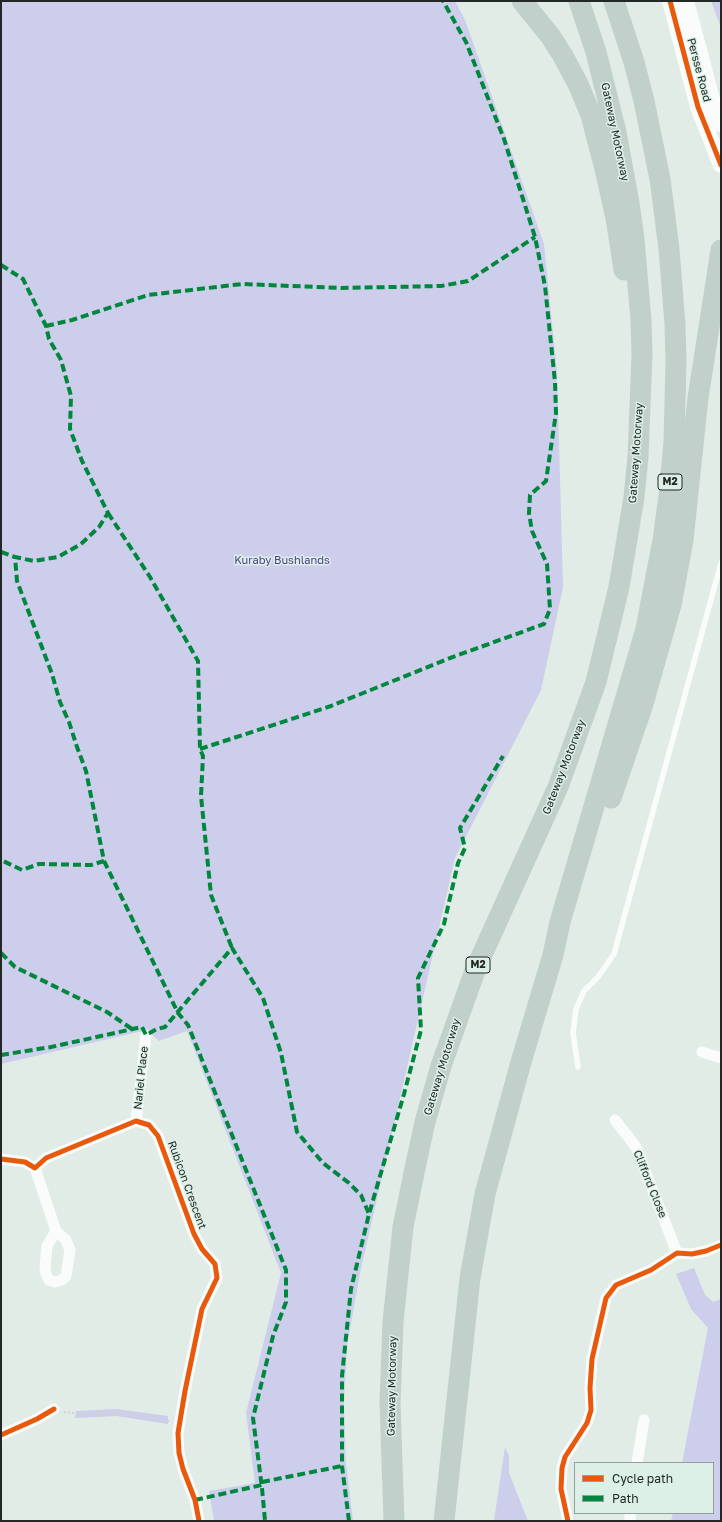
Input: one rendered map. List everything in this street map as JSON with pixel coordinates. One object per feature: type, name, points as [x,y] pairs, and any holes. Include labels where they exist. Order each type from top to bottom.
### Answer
[{"type":"highway","points":[[522,1],[563,56],[578,84],[591,115],[606,169],[616,218],[632,333],[642,354]]},
{"type":"highway","name":"Gateway Motorway","points":[[394,1521],[390,1402],[392,1322],[403,1227],[426,1122],[441,1066],[461,1008],[498,916],[558,787],[596,682],[620,587],[628,540],[638,457],[642,354],[641,320],[634,239],[623,166],[608,95],[579,1]]},
{"type":"highway","name":"M2","points":[[444,1521],[470,1278],[485,1194],[521,1062],[553,955],[560,922],[646,629],[663,540],[674,442],[676,361],[675,324],[666,215],[644,101],[634,62],[614,1]]},
{"type":"highway","points":[[553,955],[572,919],[602,821],[643,704],[671,605],[683,540],[698,398],[718,282],[721,250]]},
{"type":"street","name":"Persse Road","points":[[670,1],[698,107],[721,165]]},
{"type":"street","name":"Persse Road","points":[[686,1],[712,99],[721,124]]},
{"type":"street","name":"Nariel Place","points":[[136,1121],[146,1035]]},
{"type":"street","points":[[702,1052],[721,1058]]},
{"type":"street","name":"Clifford Close","points":[[615,1120],[636,1148],[678,1253]]},
{"type":"street","points":[[35,1168],[46,1158],[136,1121]]},
{"type":"street","name":"Rubicon Crescent","points":[[136,1121],[149,1125],[158,1136],[194,1234],[202,1249],[215,1264],[217,1278],[202,1309],[178,1433],[179,1453],[183,1470],[195,1500],[199,1521]]},
{"type":"street","points":[[1,1159],[25,1162],[35,1168],[56,1231]]},
{"type":"street","points":[[568,1521],[561,1489],[562,1468],[565,1457],[587,1422],[591,1410],[590,1388],[592,1359],[606,1298],[616,1285],[651,1270],[678,1253],[692,1254],[721,1245]]},
{"type":"street","points":[[1,1435],[37,1419],[54,1409]]},
{"type":"street","points":[[637,1462],[644,1420]]},
{"type":"lane","points":[[578,1067],[573,1033],[576,1009],[584,991],[598,977],[614,954],[721,563]]},
{"type":"path","points":[[54,1409],[66,1413],[82,1414],[116,1412],[180,1424]]},
{"type":"green space","name":"Kuraby Bushlands","points":[[1,1],[455,1],[465,20],[544,244],[557,372],[563,587],[541,690],[455,858],[360,1273],[347,1346],[344,1403],[346,1464],[353,1521],[214,1521],[209,1491],[255,1483],[246,1413],[281,1273],[187,1031],[159,1041],[147,1030],[1,1064]]},
{"type":"green space","points":[[711,1],[721,1],[721,28]]},
{"type":"green space","points":[[694,1268],[705,1295],[713,1302],[721,1299],[721,1521],[671,1521],[673,1514],[714,1514],[714,1462],[682,1462],[708,1328],[691,1309],[676,1274]]},
{"type":"green space","points":[[116,1409],[168,1416],[168,1424],[116,1416],[75,1418],[76,1411]]},
{"type":"green space","points":[[505,1447],[509,1456],[509,1473],[528,1521],[494,1521]]},
{"type":"marked path","points":[[200,749],[331,706],[450,658],[544,624],[550,609],[547,564],[532,531],[529,513],[530,495],[546,481],[556,413],[555,382],[545,286],[535,237],[504,139],[466,42],[443,1]]},
{"type":"marked path","points":[[46,326],[72,320],[148,295],[242,284],[341,288],[441,286],[468,281],[535,237]]},
{"type":"marked path","points":[[1,265],[23,279],[46,326],[49,339],[61,360],[71,396],[70,429],[82,461],[108,513],[99,527],[81,544],[58,557],[34,561],[15,557],[17,581],[86,771],[104,861],[91,865],[39,864],[22,870],[1,860]]},
{"type":"marked path","points":[[108,513],[150,577],[198,661],[200,749],[203,756],[201,796],[211,895],[232,948]]},
{"type":"marked path","points":[[1,552],[15,557]]},
{"type":"marked path","points":[[349,1521],[342,1466],[342,1376],[351,1289],[369,1214],[421,1030],[418,978],[444,924],[458,863],[465,848],[460,828],[503,756]]},
{"type":"marked path","points":[[104,861],[178,1013],[188,1025],[286,1270],[286,1302],[273,1336],[253,1418],[265,1521]]},
{"type":"marked path","points":[[1,1055],[51,1047],[142,1027],[146,1035],[157,1029],[165,1027],[232,948],[263,998],[281,1053],[297,1132],[323,1163],[349,1183],[361,1195],[369,1214]]},
{"type":"marked path","points":[[1,953],[15,967],[107,1012],[132,1029]]},
{"type":"marked path","points":[[262,1482],[342,1466]]},
{"type":"marked path","points":[[195,1500],[262,1485]]},
{"type":"cycle path","points":[[670,1],[698,107],[721,165]]},
{"type":"cycle path","points":[[1,1159],[25,1162],[35,1168],[46,1158],[136,1121],[149,1125],[158,1136],[194,1234],[202,1249],[215,1264],[217,1278],[202,1309],[178,1433],[179,1453],[183,1469],[195,1500],[199,1521]]},
{"type":"cycle path","points":[[568,1521],[561,1489],[562,1468],[565,1457],[587,1423],[591,1410],[590,1388],[592,1359],[606,1298],[616,1285],[651,1270],[677,1253],[692,1254],[706,1251],[721,1245]]},
{"type":"cycle path","points":[[1,1435],[37,1419],[54,1409]]}]
